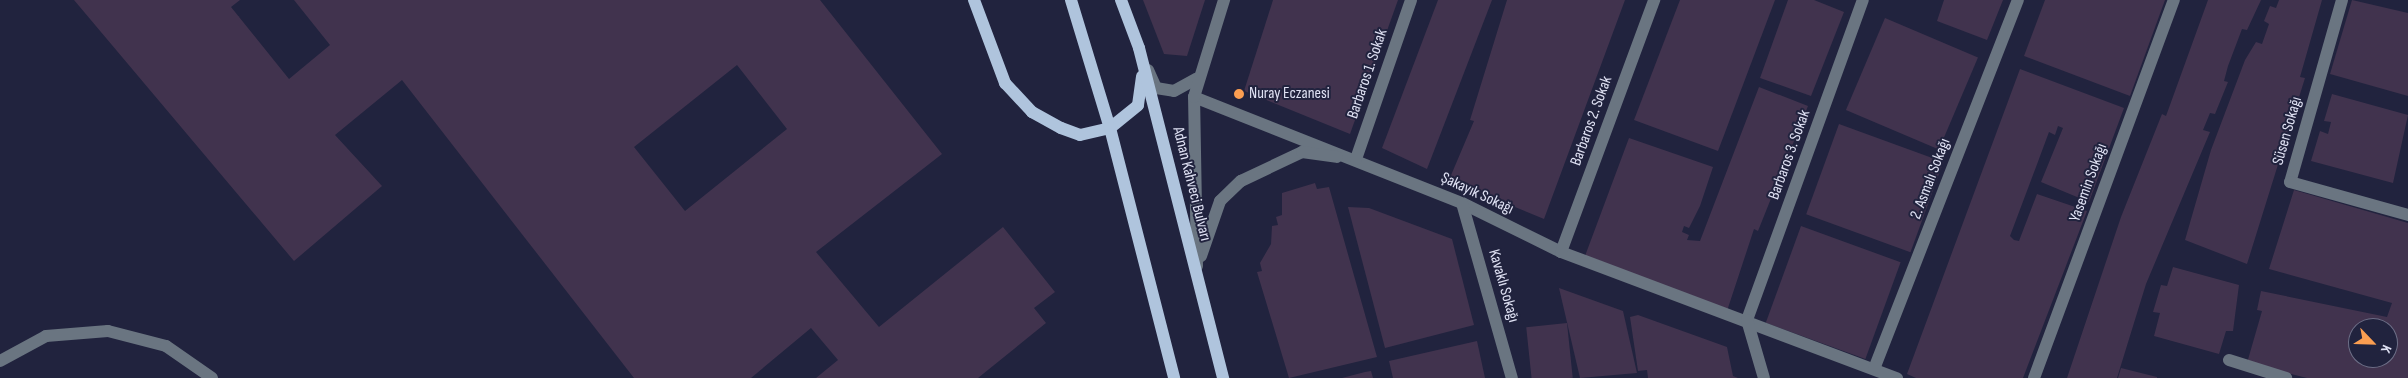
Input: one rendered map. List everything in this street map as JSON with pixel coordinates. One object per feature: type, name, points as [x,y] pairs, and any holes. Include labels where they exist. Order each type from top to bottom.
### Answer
[{"type":"main road","points":[[974,0],[1005,83],[1032,112],[1080,135],[1110,128],[1138,105],[1143,85],[1139,48]]},
{"type":"main road","points":[[1072,0],[1110,128],[1174,378]]},
{"type":"main road","name":"Adnan Kahveci Bulvarı","points":[[1121,0],[1139,48],[1223,378]]},
{"type":"street","points":[[1197,276],[1194,96],[1197,78],[1224,0]]},
{"type":"street","name":"Barbaros 1. Sokak","points":[[1356,159],[1411,0]]},
{"type":"street","name":"Barbaros 2. Sokak","points":[[1561,252],[1654,0]]},
{"type":"street","name":"Barbaros 3. Sokak","points":[[1747,320],[1864,0]]},
{"type":"street","name":"2. Asmalı Sokağı","points":[[1874,369],[2018,0]]},
{"type":"street","name":"Yasemin Sokağı","points":[[2034,378],[2174,0]]},
{"type":"street","name":"Süsen Sokağı","points":[[2342,0],[2290,182],[2408,215]]},
{"type":"street","points":[[1139,48],[1156,88],[1174,91],[1197,78]]},
{"type":"street","name":"Şakayık Sokağı","points":[[1194,96],[1356,159],[1462,203],[1561,252],[1747,320],[1897,378]]},
{"type":"street","points":[[1197,276],[1220,201],[1242,181],[1302,152],[1356,159]]},
{"type":"street","name":"Kavaklı Sokağı","points":[[1462,203],[1512,378]]},
{"type":"street","points":[[1747,320],[1764,378]]},
{"type":"street","points":[[0,361],[46,336],[108,331],[166,346],[212,378]]},
{"type":"street","points":[[2229,360],[2286,378]]},
{"type":"building","points":[[74,0],[240,0],[231,7],[289,79],[330,45],[294,0],[820,0],[942,154],[816,252],[879,327],[1003,227],[1055,292],[1034,308],[1046,323],[978,378],[816,378],[838,360],[811,328],[751,378],[634,378],[402,80],[335,135],[382,186],[294,261]],"holes":[[[737,65],[787,129],[685,211],[634,147]]]},
{"type":"building","points":[[1143,0],[1205,0],[1187,56],[1164,54]]},
{"type":"building","points":[[1273,0],[1398,0],[1350,134],[1244,91]]},
{"type":"building","points":[[1438,0],[1492,0],[1427,169],[1382,148]]},
{"type":"building","points":[[1507,0],[1625,0],[1544,219],[1449,180],[1474,121],[1470,120]]},
{"type":"building","points":[[1680,0],[1775,0],[1718,151],[1634,120]]},
{"type":"building","points":[[1788,0],[1814,0],[1844,12],[1811,96],[1760,78]]},
{"type":"building","points":[[1944,0],[2003,0],[1987,40],[1937,21]]},
{"type":"building","points":[[2045,0],[2165,0],[2130,96],[2024,56]]},
{"type":"building","points":[[2208,0],[2261,0],[2247,30],[2242,29],[2224,81],[2228,82],[2215,114],[2210,113],[2203,130],[2210,132],[2146,284],[2117,378],[2067,378],[2121,217],[2162,114],[2166,116]]},
{"type":"building","points":[[2279,0],[2322,0],[2300,77],[2305,78],[2247,264],[2185,240],[2211,150],[2245,60],[2256,42],[2262,44],[2269,24],[2264,21],[2270,6],[2276,8]]},
{"type":"building","points":[[2352,0],[2408,13],[2408,96],[2330,74]]},
{"type":"building","points":[[1885,18],[1978,57],[1939,150],[1846,110]]},
{"type":"building","points":[[2020,69],[2124,108],[2089,202],[2041,182],[2063,128],[2058,126],[2055,135],[2049,132],[2010,236],[2014,240],[2019,241],[2037,194],[2087,211],[2023,378],[1916,378],[1907,374]]},
{"type":"building","points":[[1759,87],[1808,106],[1758,231],[1754,229],[1727,311],[1585,256],[1629,138],[1713,167],[1700,206],[1689,228],[1684,226],[1682,232],[1689,235],[1687,240],[1700,241]]},
{"type":"building","points":[[2332,94],[2408,115],[2393,183],[2311,161],[2320,131],[2328,134],[2331,122],[2324,121]]},
{"type":"building","points":[[1839,124],[1943,162],[1910,252],[1806,214]]},
{"type":"building","points":[[1315,183],[1317,189],[1329,187],[1377,357],[1289,378],[1257,272],[1262,271],[1260,263],[1271,244],[1272,226],[1278,225],[1276,217],[1282,215],[1282,193]]},
{"type":"building","points":[[2294,190],[2408,223],[2408,378],[2307,378],[2247,363],[2262,311],[2257,310],[2261,291],[2387,317],[2392,303],[2269,269]]},
{"type":"building","points":[[1348,207],[1369,208],[1452,239],[1474,325],[1385,348]]},
{"type":"building","points":[[1801,226],[1901,262],[1865,359],[1766,323]]},
{"type":"building","points":[[2173,267],[2239,285],[2233,331],[2226,331],[2219,354],[2154,336],[2160,313],[2153,312],[2161,285],[2167,286]]},
{"type":"building","points":[[1559,288],[1623,311],[1637,373],[1580,378]]},
{"type":"building","points":[[1638,315],[1727,347],[1733,376],[1738,378],[1648,378],[1647,370],[1638,371],[1630,317]]},
{"type":"building","points":[[1567,323],[1573,378],[1532,378],[1526,327]]},
{"type":"building","points":[[1477,341],[1485,378],[1393,378],[1389,361]]},
{"type":"building","points":[[2121,368],[2157,377],[2157,378],[2118,378]]},
{"type":"building","points":[[1371,371],[1373,378],[1342,378],[1365,372]]},
{"type":"place","name":"Nuray Eczanesi","points":[[1239,94]]}]
